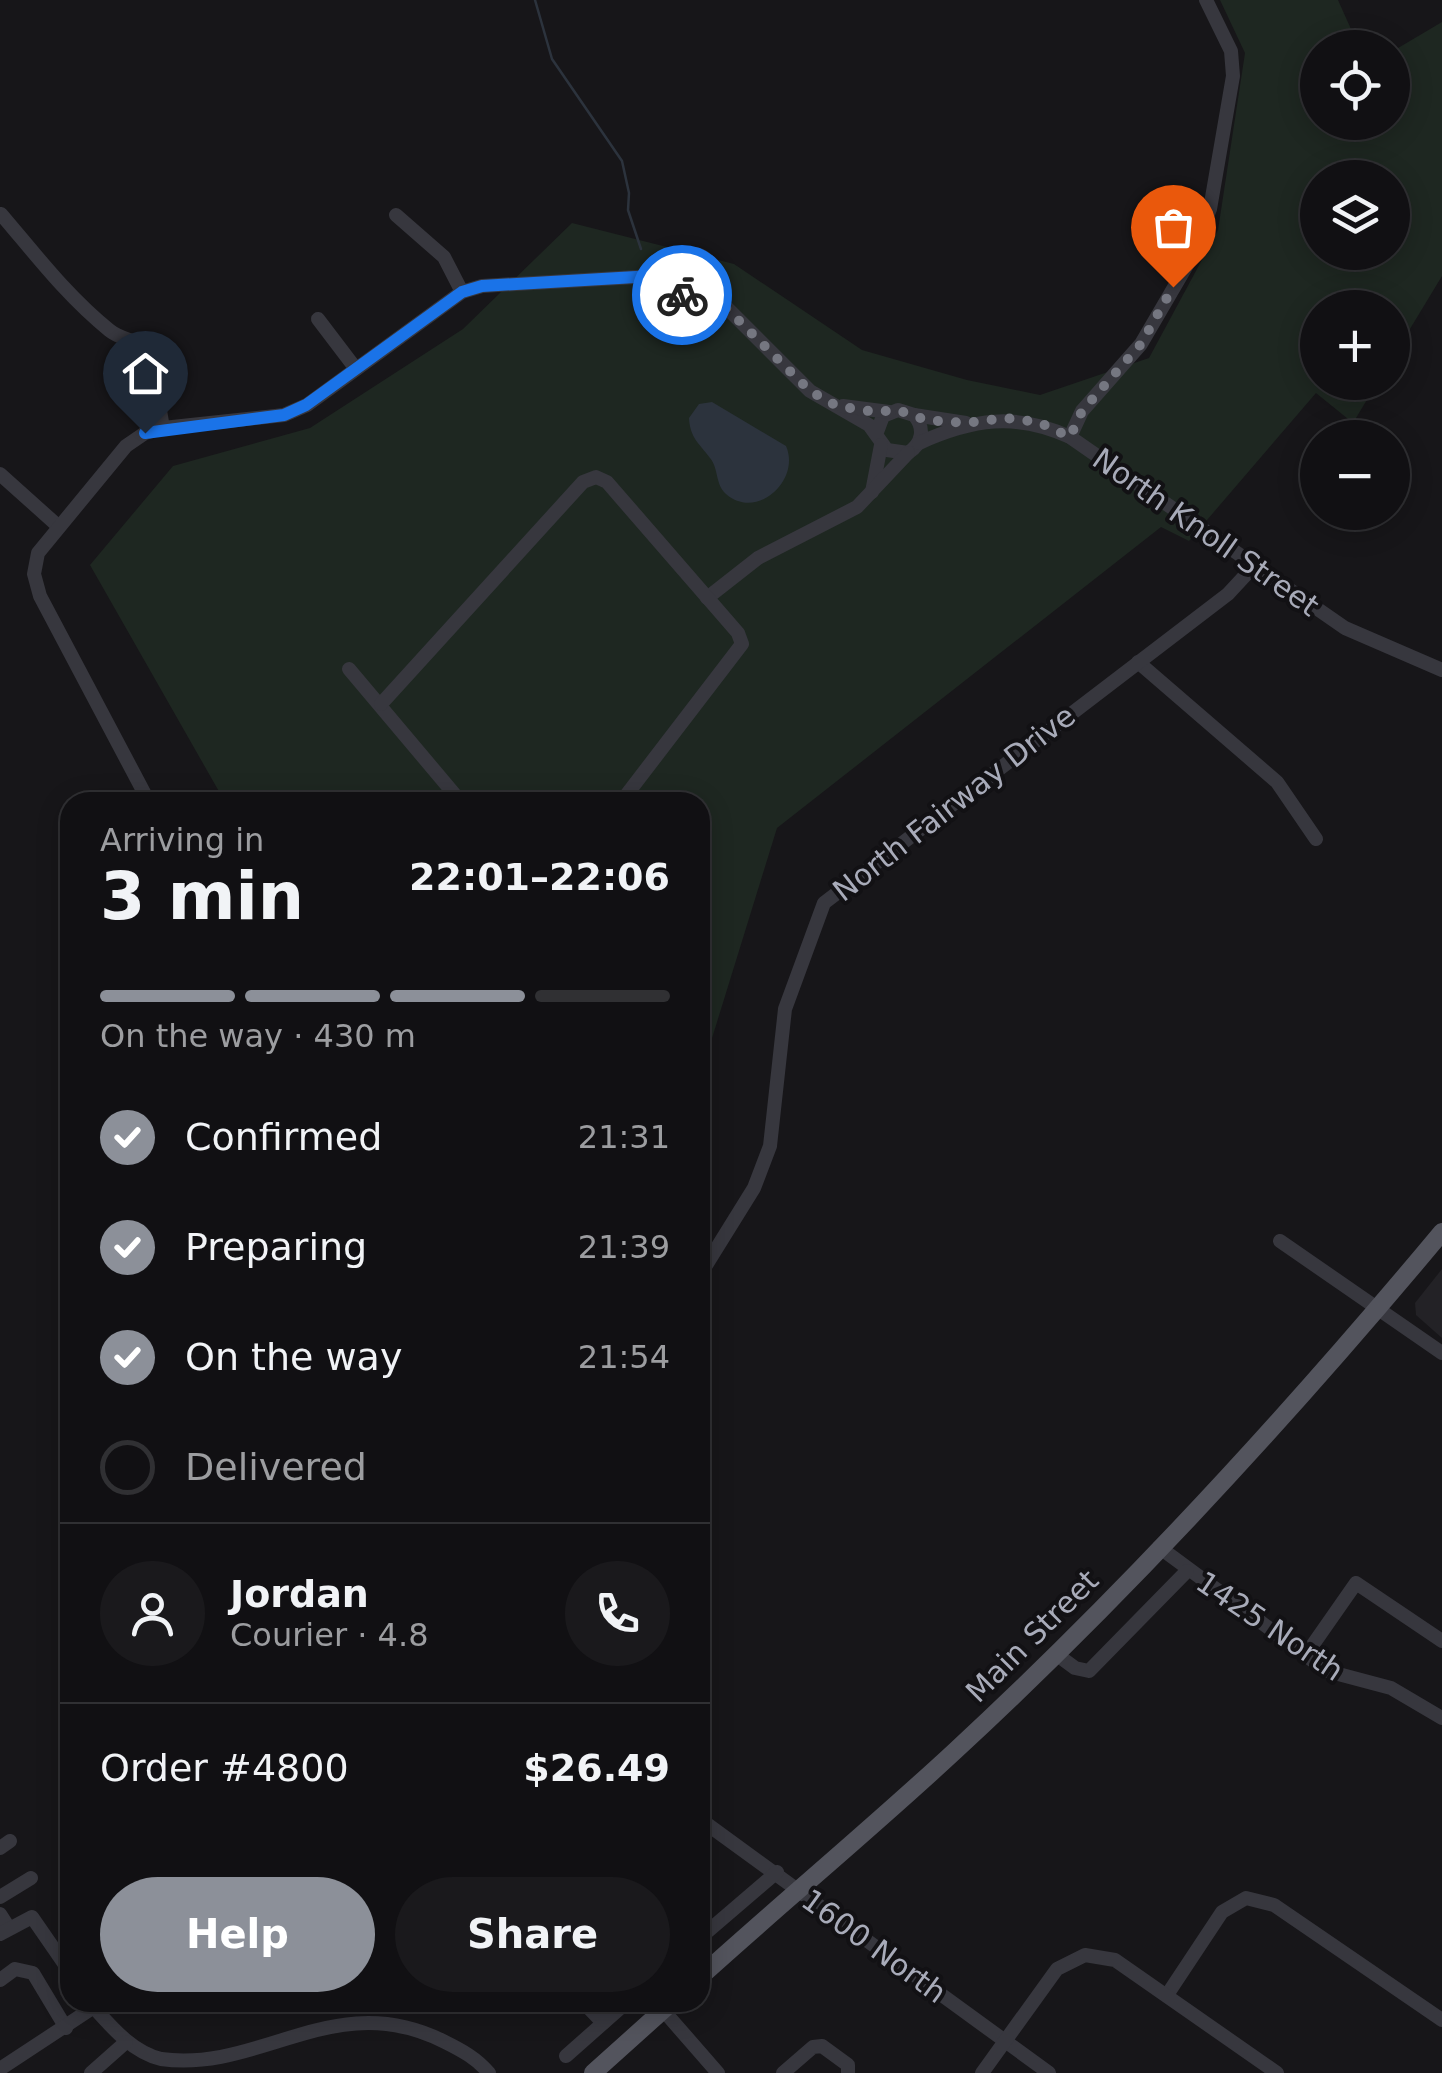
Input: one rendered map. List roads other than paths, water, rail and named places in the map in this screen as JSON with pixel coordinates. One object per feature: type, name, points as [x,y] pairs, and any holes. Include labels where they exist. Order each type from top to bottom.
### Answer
[{"type":"main road","name":"Main Street","points":[[710,1968],[1056,1654],[1378,1309],[1442,1232]]},
{"type":"main road","points":[[593,2073],[660,2012]]},
{"type":"street","points":[[1070,437],[1082,411],[1141,344],[1190,260],[1210,208],[1233,76],[1232,52],[1206,0]]},
{"type":"street","points":[[1,214],[56,282],[114,334],[142,343],[150,352],[163,428]]},
{"type":"street","points":[[396,215],[444,257],[462,292]]},
{"type":"street","name":"North Knoll Street","points":[[698,255],[711,266],[708,290],[701,296],[684,296],[671,284],[670,275],[676,260],[698,255]]},
{"type":"street","name":"North Knoll Street","points":[[144,792],[40,596],[34,574],[38,553],[126,446],[145,433],[163,428],[284,415],[356,369],[462,292],[482,286],[670,275]]},
{"type":"street","name":"North Knoll Street","points":[[708,290],[810,391],[837,406],[894,454],[966,423]]},
{"type":"street","points":[[318,319],[356,369]]},
{"type":"street","name":"North Knoll Street","points":[[837,406],[898,410],[966,423],[1006,418],[1038,422],[1070,437],[1344,628],[1442,670]]},
{"type":"street","points":[[872,492],[879,439],[889,412]]},
{"type":"street","points":[[707,598],[758,558],[858,507],[913,448],[922,429],[914,415]]},
{"type":"street","points":[[0,474],[58,526]]},
{"type":"street","points":[[381,704],[583,482],[596,477],[607,482],[742,644],[629,792]]},
{"type":"street","name":"North Fairway Drive","points":[[710,1259],[754,1188],[770,1146],[785,1009],[824,903],[1228,594],[1254,567]]},
{"type":"street","points":[[1138,662],[1277,782],[1316,839]]},
{"type":"street","points":[[349,669],[453,792]]},
{"type":"street","points":[[1280,1241],[1442,1353]]},
{"type":"street","name":"1425 North","points":[[1158,1547],[1327,1671],[1391,1688],[1440,1712]]},
{"type":"street","points":[[1056,1654],[1075,1668],[1088,1671],[1187,1571]]},
{"type":"street","points":[[1306,1656],[1356,1583],[1442,1642]]},
{"type":"street","name":"1600 North","points":[[710,1826],[1049,2073]]},
{"type":"street","points":[[710,1929],[777,1872]]},
{"type":"street","points":[[0,1898],[32,1878]]},
{"type":"street","points":[[1166,1995],[1222,1912],[1246,1898],[1274,1904],[1442,2020]]},
{"type":"street","points":[[0,1914],[4,1931],[32,1917],[60,1958]]},
{"type":"street","points":[[982,2073],[1058,1970],[1085,1955],[1115,1960],[1277,2073]]},
{"type":"street","points":[[0,1980],[16,1969],[33,1973],[66,2028]]},
{"type":"street","points":[[0,2068],[66,2028],[84,2012]]},
{"type":"street","points":[[98,2012],[126,2042],[158,2066],[214,2064],[358,2022],[418,2029],[476,2058],[489,2073]]},
{"type":"street","points":[[593,2012],[603,2023]]},
{"type":"street","points":[[566,2056],[616,2012]]},
{"type":"street","points":[[672,2012],[718,2073]]},
{"type":"street","points":[[91,2073],[126,2042]]},
{"type":"street","points":[[784,2073],[813,2047],[822,2046],[848,2065],[848,2073]]},
{"type":"waterway","points":[[535,0],[552,59],[622,161],[629,193],[628,210],[641,249]]}]
